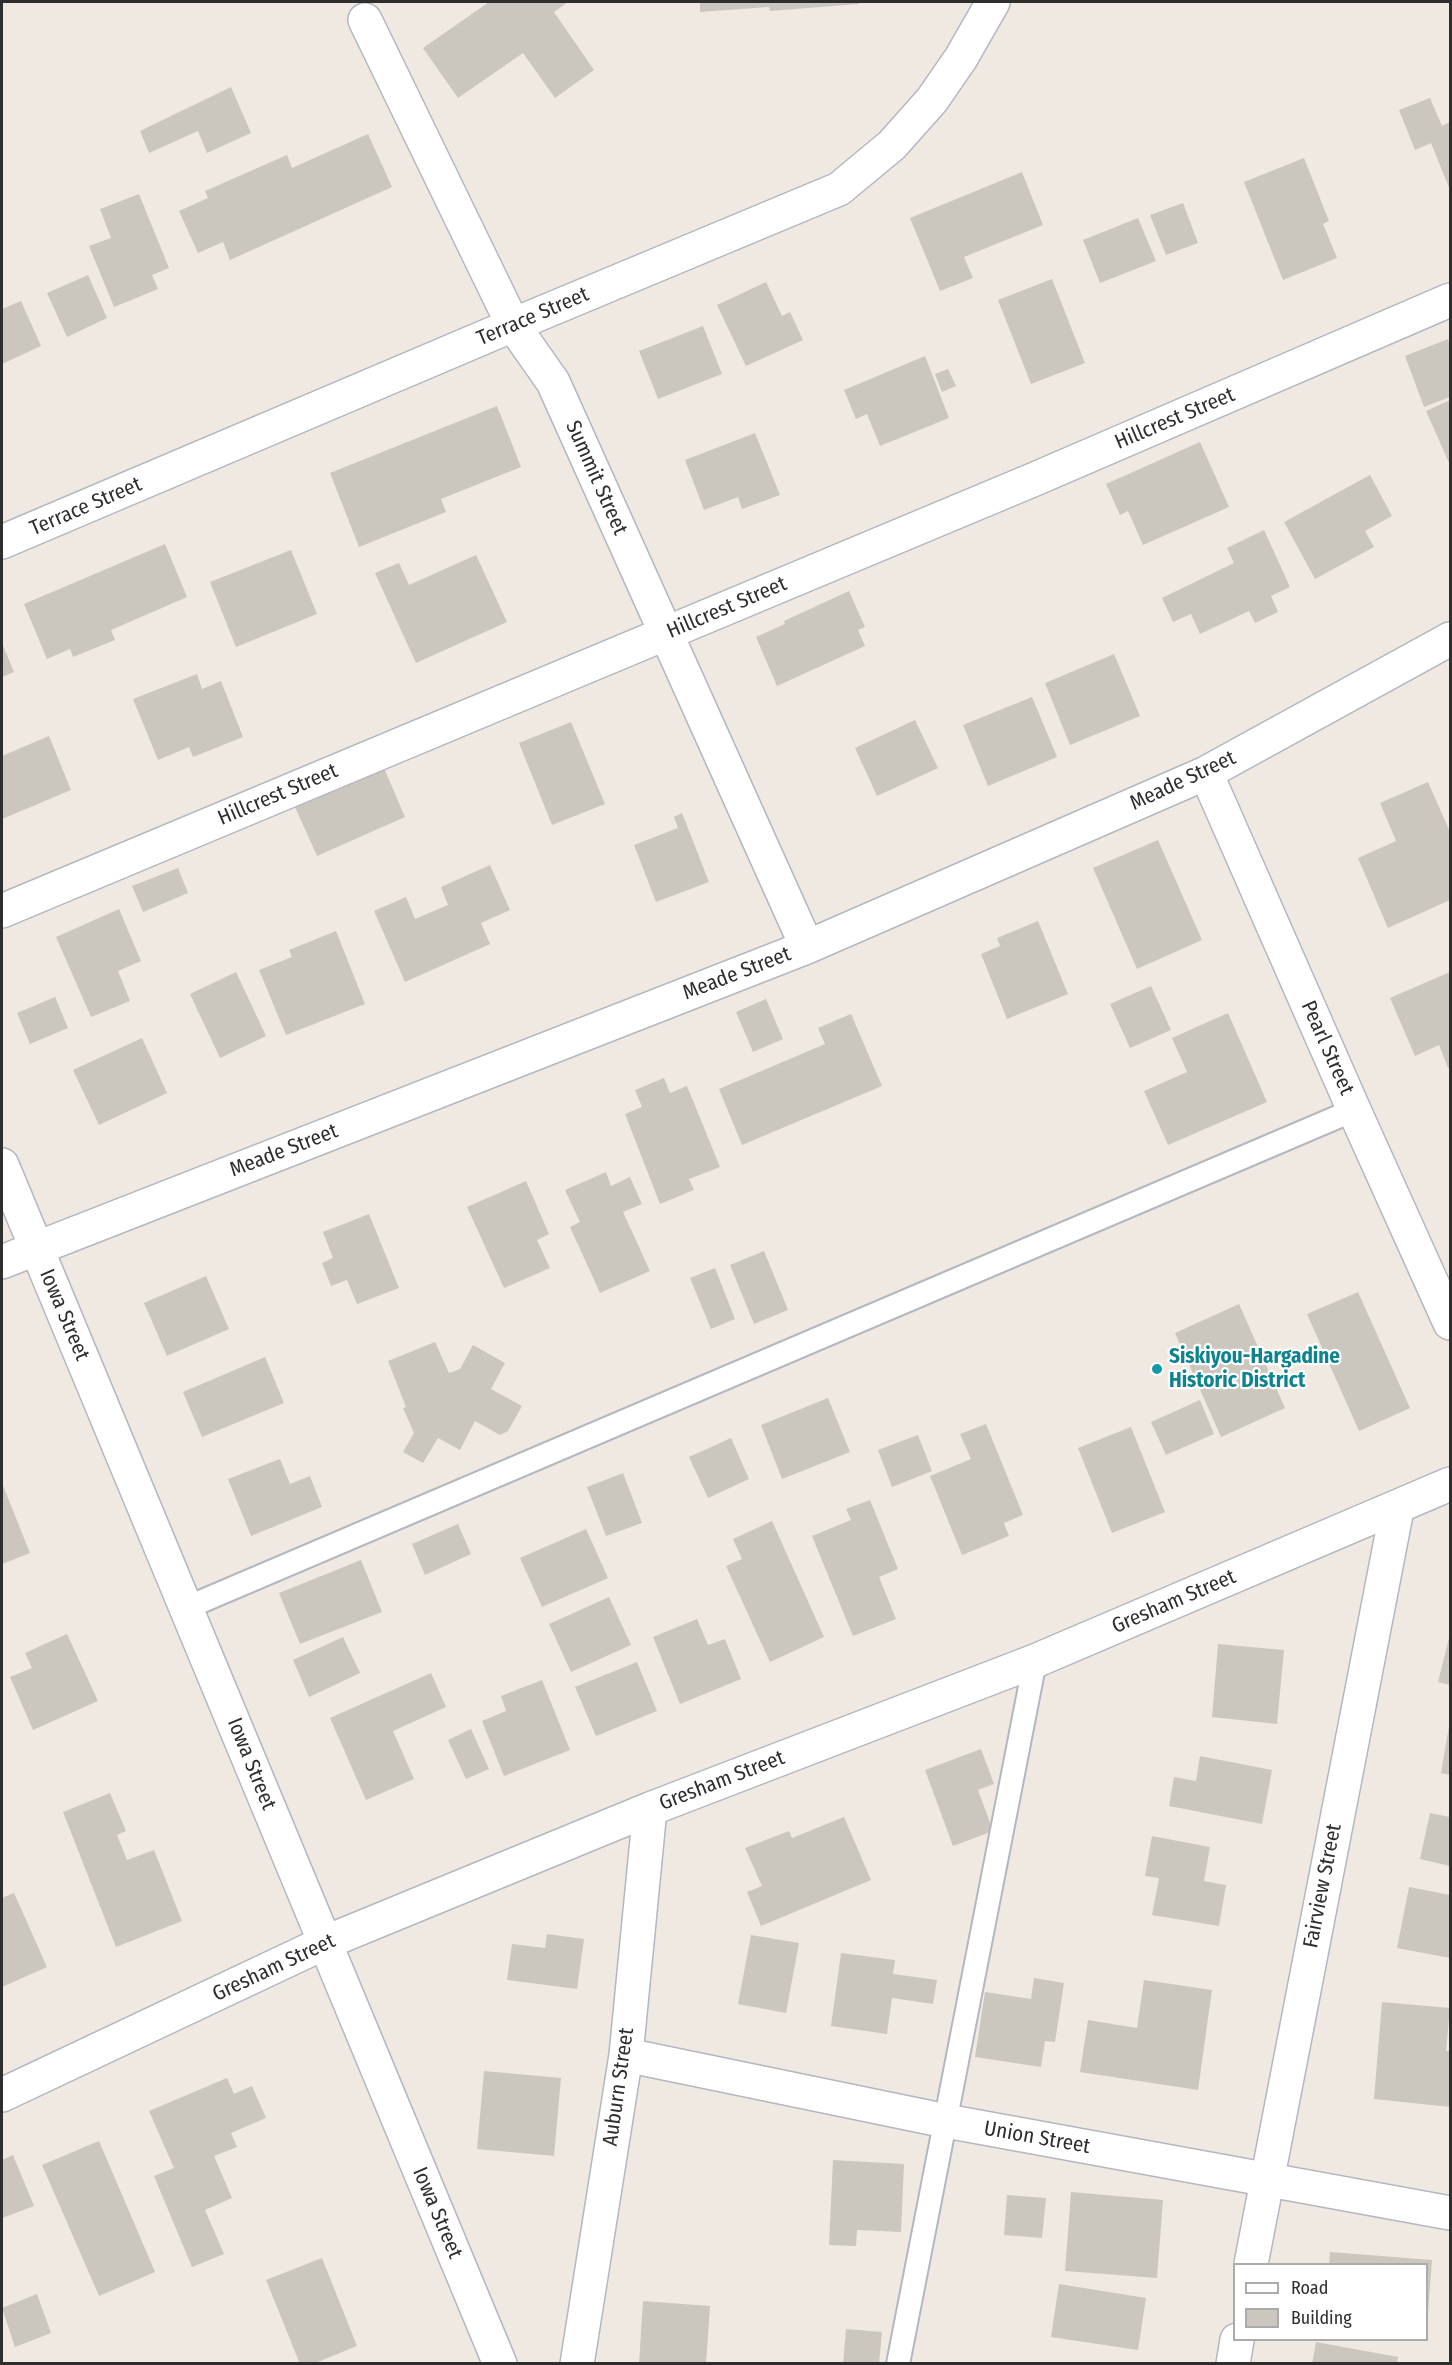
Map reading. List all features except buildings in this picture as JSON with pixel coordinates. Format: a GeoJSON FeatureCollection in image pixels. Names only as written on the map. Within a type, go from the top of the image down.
{"type":"FeatureCollection","features":[{"type":"Feature","properties":{"kind":"street","name":"Terrace Street"},"geometry":{"type":"LineString","coordinates":[[2,542],[513,324],[839,189],[892,145],[932,100],[961,58],[993,2]]}},
{"type":"Feature","properties":{"kind":"street","name":"Summit Street"},"geometry":{"type":"LineString","coordinates":[[365,20],[513,324],[554,382],[664,634],[807,947]]}},
{"type":"Feature","properties":{"kind":"street","name":"Hillcrest Street"},"geometry":{"type":"LineString","coordinates":[[2,911],[1035,479],[1450,300]]}},
{"type":"Feature","properties":{"kind":"street","name":"Meade Street"},"geometry":{"type":"LineString","coordinates":[[2,1262],[807,947],[1206,773],[1450,639]]}},
{"type":"Feature","properties":{"kind":"street","name":"Pearl Street"},"geometry":{"type":"LineString","coordinates":[[1206,773],[1450,1323]]}},
{"type":"Feature","properties":{"kind":"street","name":"Iowa Street"},"geometry":{"type":"LineString","coordinates":[[2,1165],[500,2364]]}},
{"type":"Feature","properties":{"kind":"street","name":"Gresham Street"},"geometry":{"type":"LineString","coordinates":[[2,2095],[324,1943],[650,1809],[1035,1661],[1397,1509],[1450,1484]]}},
{"type":"Feature","properties":{"kind":"street","name":"Fairview Street"},"geometry":{"type":"LineString","coordinates":[[1251,2263],[1397,1509]]}},
{"type":"Feature","properties":{"kind":"street","name":"Auburn Street"},"geometry":{"type":"LineString","coordinates":[[577,2364],[626,2055],[650,1809]]}},
{"type":"Feature","properties":{"kind":"street","name":"Union Street"},"geometry":{"type":"LineString","coordinates":[[626,2055],[946,2121],[1450,2213]]}},
{"type":"Feature","properties":{"kind":"street"},"geometry":{"type":"LineString","coordinates":[[1233,2364],[1238,2341]]}},
{"type":"Feature","properties":{"kind":"lane"},"geometry":{"type":"LineString","coordinates":[[186,1608],[1354,1110]]}},
{"type":"Feature","properties":{"kind":"lane"},"geometry":{"type":"LineString","coordinates":[[898,2364],[1035,1661]]}},
{"type":"Feature","properties":{"kind":"place","name":"Siskiyou-Hargadine Historic District"},"geometry":{"type":"Point","coordinates":[1157,1369]}}]}
